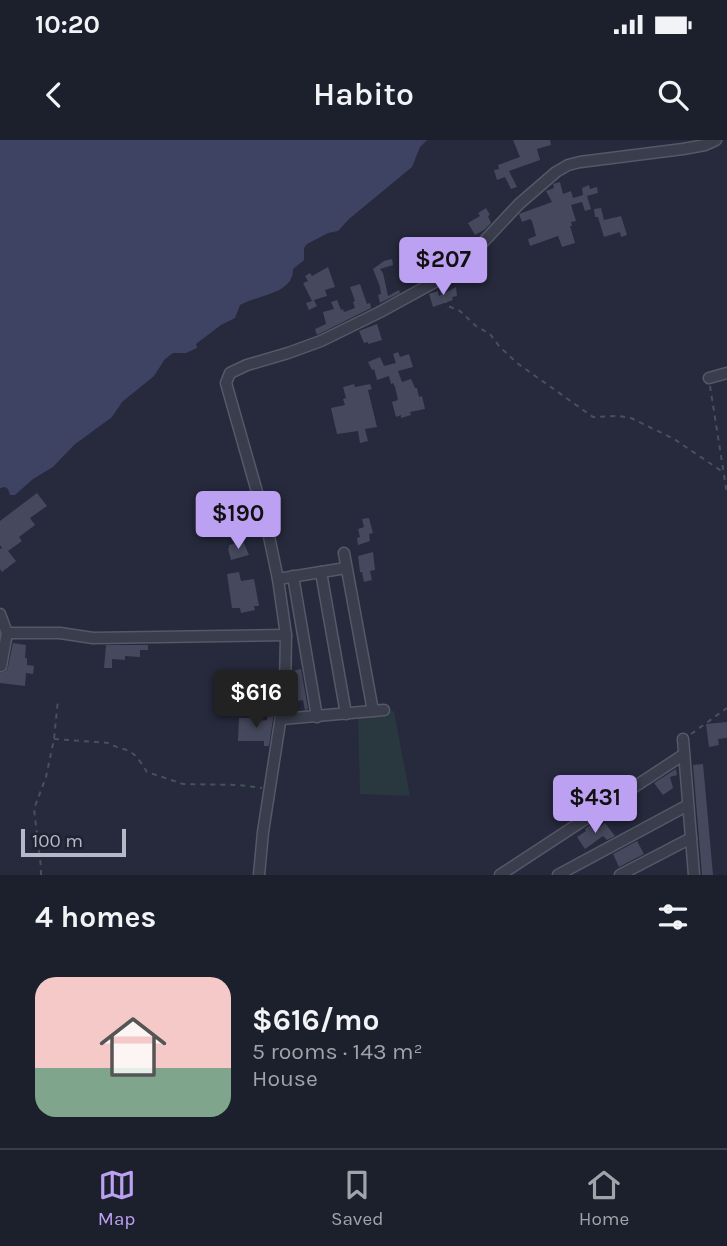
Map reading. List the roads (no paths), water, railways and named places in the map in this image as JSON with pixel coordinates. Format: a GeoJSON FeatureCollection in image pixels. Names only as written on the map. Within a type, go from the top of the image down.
{"type":"FeatureCollection","features":[{"type":"Feature","properties":{"kind":"street"},"geometry":{"type":"LineString","coordinates":[[259,875],[263,832],[282,719],[286,635],[267,527],[226,383],[230,373],[321,341],[458,269],[519,204],[568,165],[683,149],[716,140]]}},
{"type":"Feature","properties":{"kind":"street"},"geometry":{"type":"LineString","coordinates":[[709,378],[727,373]]}},
{"type":"Feature","properties":{"kind":"street"},"geometry":{"type":"LineString","coordinates":[[282,719],[378,711],[344,553]]}},
{"type":"Feature","properties":{"kind":"street"},"geometry":{"type":"LineString","coordinates":[[278,579],[346,568]]}},
{"type":"Feature","properties":{"kind":"street"},"geometry":{"type":"LineString","coordinates":[[321,572],[346,714]]}},
{"type":"Feature","properties":{"kind":"street"},"geometry":{"type":"LineString","coordinates":[[293,576],[317,716]]}},
{"type":"Feature","properties":{"kind":"street"},"geometry":{"type":"LineString","coordinates":[[0,614],[6,633],[1,666]]}},
{"type":"Feature","properties":{"kind":"street"},"geometry":{"type":"LineString","coordinates":[[6,633],[60,633],[93,638],[286,635]]}},
{"type":"Feature","properties":{"kind":"street"},"geometry":{"type":"LineString","coordinates":[[683,739],[691,838],[690,873]]}},
{"type":"Feature","properties":{"kind":"street"},"geometry":{"type":"LineString","coordinates":[[500,875],[684,755]]}},
{"type":"Feature","properties":{"kind":"street"},"geometry":{"type":"LineString","coordinates":[[558,875],[688,805]]}},
{"type":"Feature","properties":{"kind":"street"},"geometry":{"type":"LineString","coordinates":[[620,875],[691,838]]}},
{"type":"Feature","properties":{"kind":"water"},"geometry":{"type":"Polygon","coordinates":[[[0,140],[427,140],[420,147],[412,167],[338,231],[307,244],[304,248],[304,260],[293,269],[288,284],[273,293],[240,305],[235,318],[196,344],[197,348],[186,353],[173,353],[165,359],[154,376],[122,402],[112,417],[74,445],[53,467],[33,479],[15,495],[10,495],[8,489],[0,488],[0,140]]]}}]}
